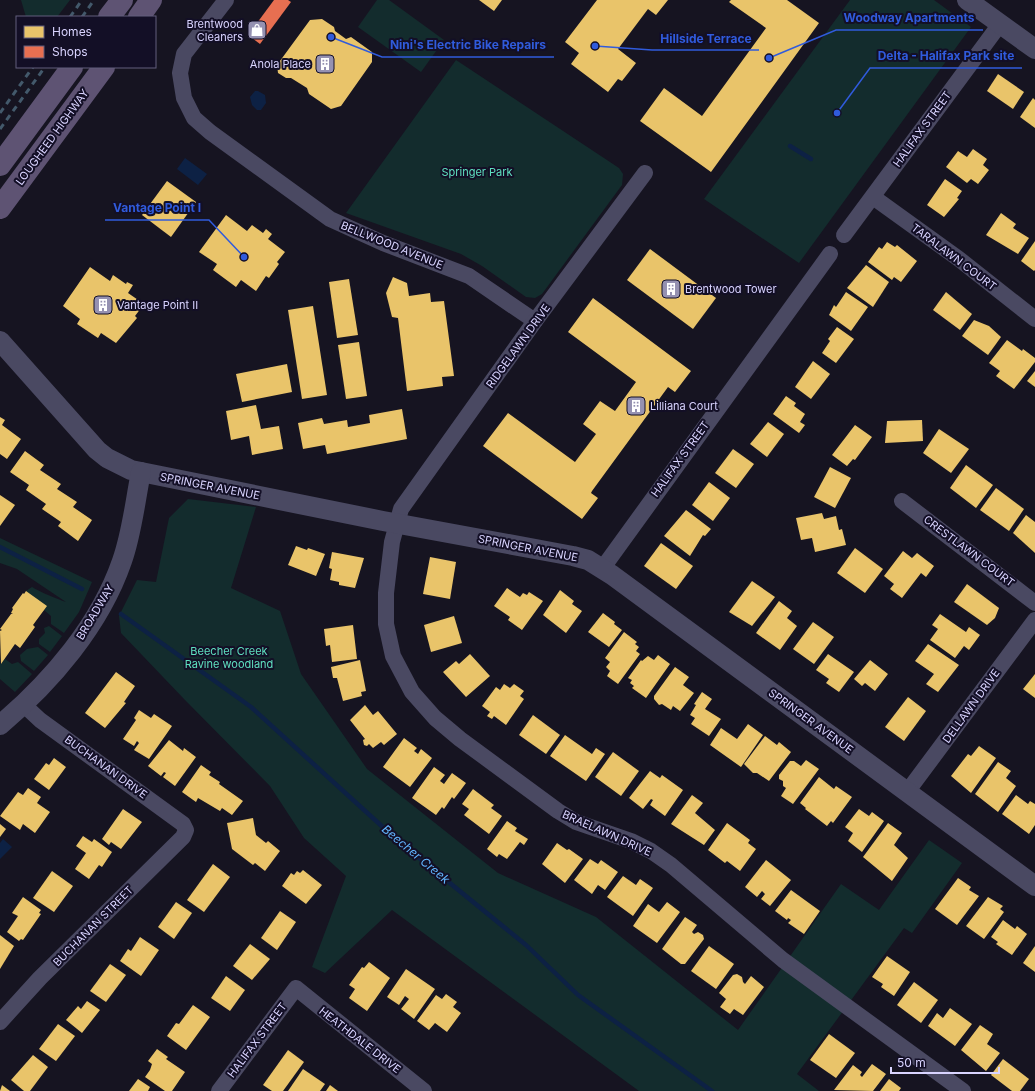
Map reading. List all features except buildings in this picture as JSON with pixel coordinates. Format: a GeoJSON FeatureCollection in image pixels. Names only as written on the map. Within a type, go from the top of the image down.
{"type":"FeatureCollection","features":[{"type":"Feature","properties":{"kind":"main road"},"geometry":{"type":"LineString","coordinates":[[110,16],[122,0]]}},
{"type":"Feature","properties":{"kind":"main road"},"geometry":{"type":"LineString","coordinates":[[140,16],[151,0]]}},
{"type":"Feature","properties":{"kind":"main road"},"geometry":{"type":"LineString","coordinates":[[0,165],[71,68]]}},
{"type":"Feature","properties":{"kind":"main road","name":"LOUGHEED HIGHWAY"},"geometry":{"type":"LineString","coordinates":[[0,208],[103,68]]}},
{"type":"Feature","properties":{"kind":"street","name":"BELLWOOD AVENUE"},"geometry":{"type":"LineString","coordinates":[[226,0],[184,54],[180,73],[184,98],[194,118],[210,132],[330,219],[383,243],[469,276],[536,321]]}},
{"type":"Feature","properties":{"kind":"street"},"geometry":{"type":"LineString","coordinates":[[967,0],[1035,49]]}},
{"type":"Feature","properties":{"kind":"street","name":"HALIFAX STREET"},"geometry":{"type":"LineString","coordinates":[[844,235],[1000,24]]}},
{"type":"Feature","properties":{"kind":"street","name":"RIDGELAWN DRIVE"},"geometry":{"type":"LineString","coordinates":[[397,524],[404,504],[645,172]]}},
{"type":"Feature","properties":{"kind":"street","name":"TARALAWN COURT"},"geometry":{"type":"LineString","coordinates":[[873,196],[958,259],[1035,319]]}},
{"type":"Feature","properties":{"kind":"street","name":"HALIFAX STREET"},"geometry":{"type":"LineString","coordinates":[[602,569],[830,254]]}},
{"type":"Feature","properties":{"kind":"street","name":"SPRINGER AVENUE"},"geometry":{"type":"LineString","coordinates":[[0,340],[97,450],[107,458],[141,472],[397,524],[588,560],[1035,886]]}},
{"type":"Feature","properties":{"kind":"street","name":"BROADWAY"},"geometry":{"type":"LineString","coordinates":[[0,725],[24,705],[73,648],[105,600],[118,572],[126,546],[141,472]]}},
{"type":"Feature","properties":{"kind":"street","name":"CRESTLAWN COURT"},"geometry":{"type":"LineString","coordinates":[[902,501],[1035,603]]}},
{"type":"Feature","properties":{"kind":"street","name":"BRAELAWN DRIVE"},"geometry":{"type":"LineString","coordinates":[[397,524],[392,542],[386,592],[386,624],[393,656],[412,692],[435,718],[460,739],[558,811],[576,822],[632,841],[671,865],[783,960],[963,1091]]}},
{"type":"Feature","properties":{"kind":"street","name":"DELLAWN DRIVE"},"geometry":{"type":"LineString","coordinates":[[907,792],[1035,620]]}},
{"type":"Feature","properties":{"kind":"street","name":"BUCHANAN DRIVE"},"geometry":{"type":"LineString","coordinates":[[24,705],[40,720],[183,824],[186,830]]}},
{"type":"Feature","properties":{"kind":"street","name":"BUCHANAN STREET"},"geometry":{"type":"LineString","coordinates":[[0,1022],[40,978],[183,837],[186,830]]}},
{"type":"Feature","properties":{"kind":"street","name":"HALIFAX STREET"},"geometry":{"type":"LineString","coordinates":[[219,1091],[296,988]]}},
{"type":"Feature","properties":{"kind":"street","name":"HEATHDALE DRIVE"},"geometry":{"type":"LineString","coordinates":[[296,988],[424,1091]]}},
{"type":"Feature","properties":{"kind":"green space"},"geometry":{"type":"Polygon","coordinates":[[[21,0],[70,0],[58,16],[26,16],[21,0]]]}},
{"type":"Feature","properties":{"kind":"green space"},"geometry":{"type":"Polygon","coordinates":[[[377,0],[389,0],[444,40],[421,72],[358,27],[377,0]]]}},
{"type":"Feature","properties":{"kind":"green space"},"geometry":{"type":"Polygon","coordinates":[[[850,0],[934,0],[971,27],[799,263],[704,199],[850,0]]]}},
{"type":"Feature","properties":{"kind":"green space","name":"Springer Park"},"geometry":{"type":"Polygon","coordinates":[[[456,60],[619,168],[623,174],[622,185],[542,294],[535,298],[526,297],[482,266],[461,254],[346,213],[456,60]]]}},
{"type":"Feature","properties":{"kind":"green space","name":"Beecher Creek Ravine woodland"},"geometry":{"type":"Polygon","coordinates":[[[188,499],[256,507],[231,588],[280,611],[301,674],[367,769],[498,873],[596,917],[738,1030],[841,884],[879,910],[929,840],[962,863],[912,933],[904,928],[797,1074],[819,1091],[639,1091],[392,910],[325,973],[312,967],[346,876],[304,838],[270,786],[121,633],[119,616],[137,580],[156,582],[169,518],[188,499]]]}},
{"type":"Feature","properties":{"kind":"green space"},"geometry":{"type":"Polygon","coordinates":[[[0,538],[92,582],[79,612],[64,633],[51,624],[51,616],[44,610],[46,606],[26,591],[32,587],[66,602],[17,569],[0,563],[0,538]]]}},
{"type":"Feature","properties":{"kind":"green space"},"geometry":{"type":"Polygon","coordinates":[[[49,626],[62,636],[50,652],[39,644],[39,639],[45,633],[44,628],[49,626]]]}},
{"type":"Feature","properties":{"kind":"green space"},"geometry":{"type":"Polygon","coordinates":[[[38,647],[48,655],[34,671],[21,661],[20,655],[27,649],[38,647]]]}},
{"type":"Feature","properties":{"kind":"green space"},"geometry":{"type":"Polygon","coordinates":[[[5,659],[12,664],[18,662],[32,674],[15,692],[0,679],[0,663],[1,664],[5,659]]]}},
{"type":"Feature","properties":{"kind":"water"},"geometry":{"type":"Polygon","coordinates":[[[255,91],[265,95],[266,103],[261,110],[257,110],[252,105],[250,97],[255,91]]]}},
{"type":"Feature","properties":{"kind":"water"},"geometry":{"type":"Polygon","coordinates":[[[185,158],[207,174],[198,185],[177,169],[185,158]]]}},
{"type":"Feature","properties":{"kind":"water"},"geometry":{"type":"Polygon","coordinates":[[[3,839],[12,847],[0,859],[0,843],[3,839]]]}},
{"type":"Feature","properties":{"kind":"waterway"},"geometry":{"type":"LineString","coordinates":[[790,146],[811,159]]}},
{"type":"Feature","properties":{"kind":"waterway","name":"Beecher Creek"},"geometry":{"type":"LineString","coordinates":[[0,547],[82,589]]}},
{"type":"Feature","properties":{"kind":"waterway","name":"Beecher Creek"},"geometry":{"type":"LineString","coordinates":[[121,614],[251,707],[397,840],[526,945],[578,995],[712,1091]]}},
{"type":"Feature","properties":{"kind":"railway"},"geometry":{"type":"LineString","coordinates":[[71,16],[82,0]]}},
{"type":"Feature","properties":{"kind":"railway"},"geometry":{"type":"LineString","coordinates":[[83,16],[94,0]]}},
{"type":"Feature","properties":{"kind":"railway"},"geometry":{"type":"LineString","coordinates":[[0,113],[32,68]]}},
{"type":"Feature","properties":{"kind":"railway"},"geometry":{"type":"LineString","coordinates":[[0,129],[44,68]]}},
{"type":"Feature","properties":{"kind":"place","name":"Brentwood Cleaners"},"geometry":{"type":"Point","coordinates":[257,30]}},
{"type":"Feature","properties":{"kind":"place","name":"Nini's Electric Bike Repairs"},"geometry":{"type":"Point","coordinates":[331,37]}},
{"type":"Feature","properties":{"kind":"place","name":"Hillside Terrace"},"geometry":{"type":"Point","coordinates":[595,46]}},
{"type":"Feature","properties":{"kind":"place","name":"Woodway Apartments"},"geometry":{"type":"Point","coordinates":[769,58]}},
{"type":"Feature","properties":{"kind":"place","name":"Anola Place"},"geometry":{"type":"Point","coordinates":[325,64]}},
{"type":"Feature","properties":{"kind":"place","name":"Delta - Halifax Park site"},"geometry":{"type":"Point","coordinates":[837,113]}},
{"type":"Feature","properties":{"kind":"place","name":"Vantage Point I"},"geometry":{"type":"Point","coordinates":[244,257]}},
{"type":"Feature","properties":{"kind":"place","name":"Brentwood Tower"},"geometry":{"type":"Point","coordinates":[671,289]}},
{"type":"Feature","properties":{"kind":"place","name":"Vantage Point II"},"geometry":{"type":"Point","coordinates":[103,305]}},
{"type":"Feature","properties":{"kind":"place","name":"Lilliana Court"},"geometry":{"type":"Point","coordinates":[636,406]}}]}
